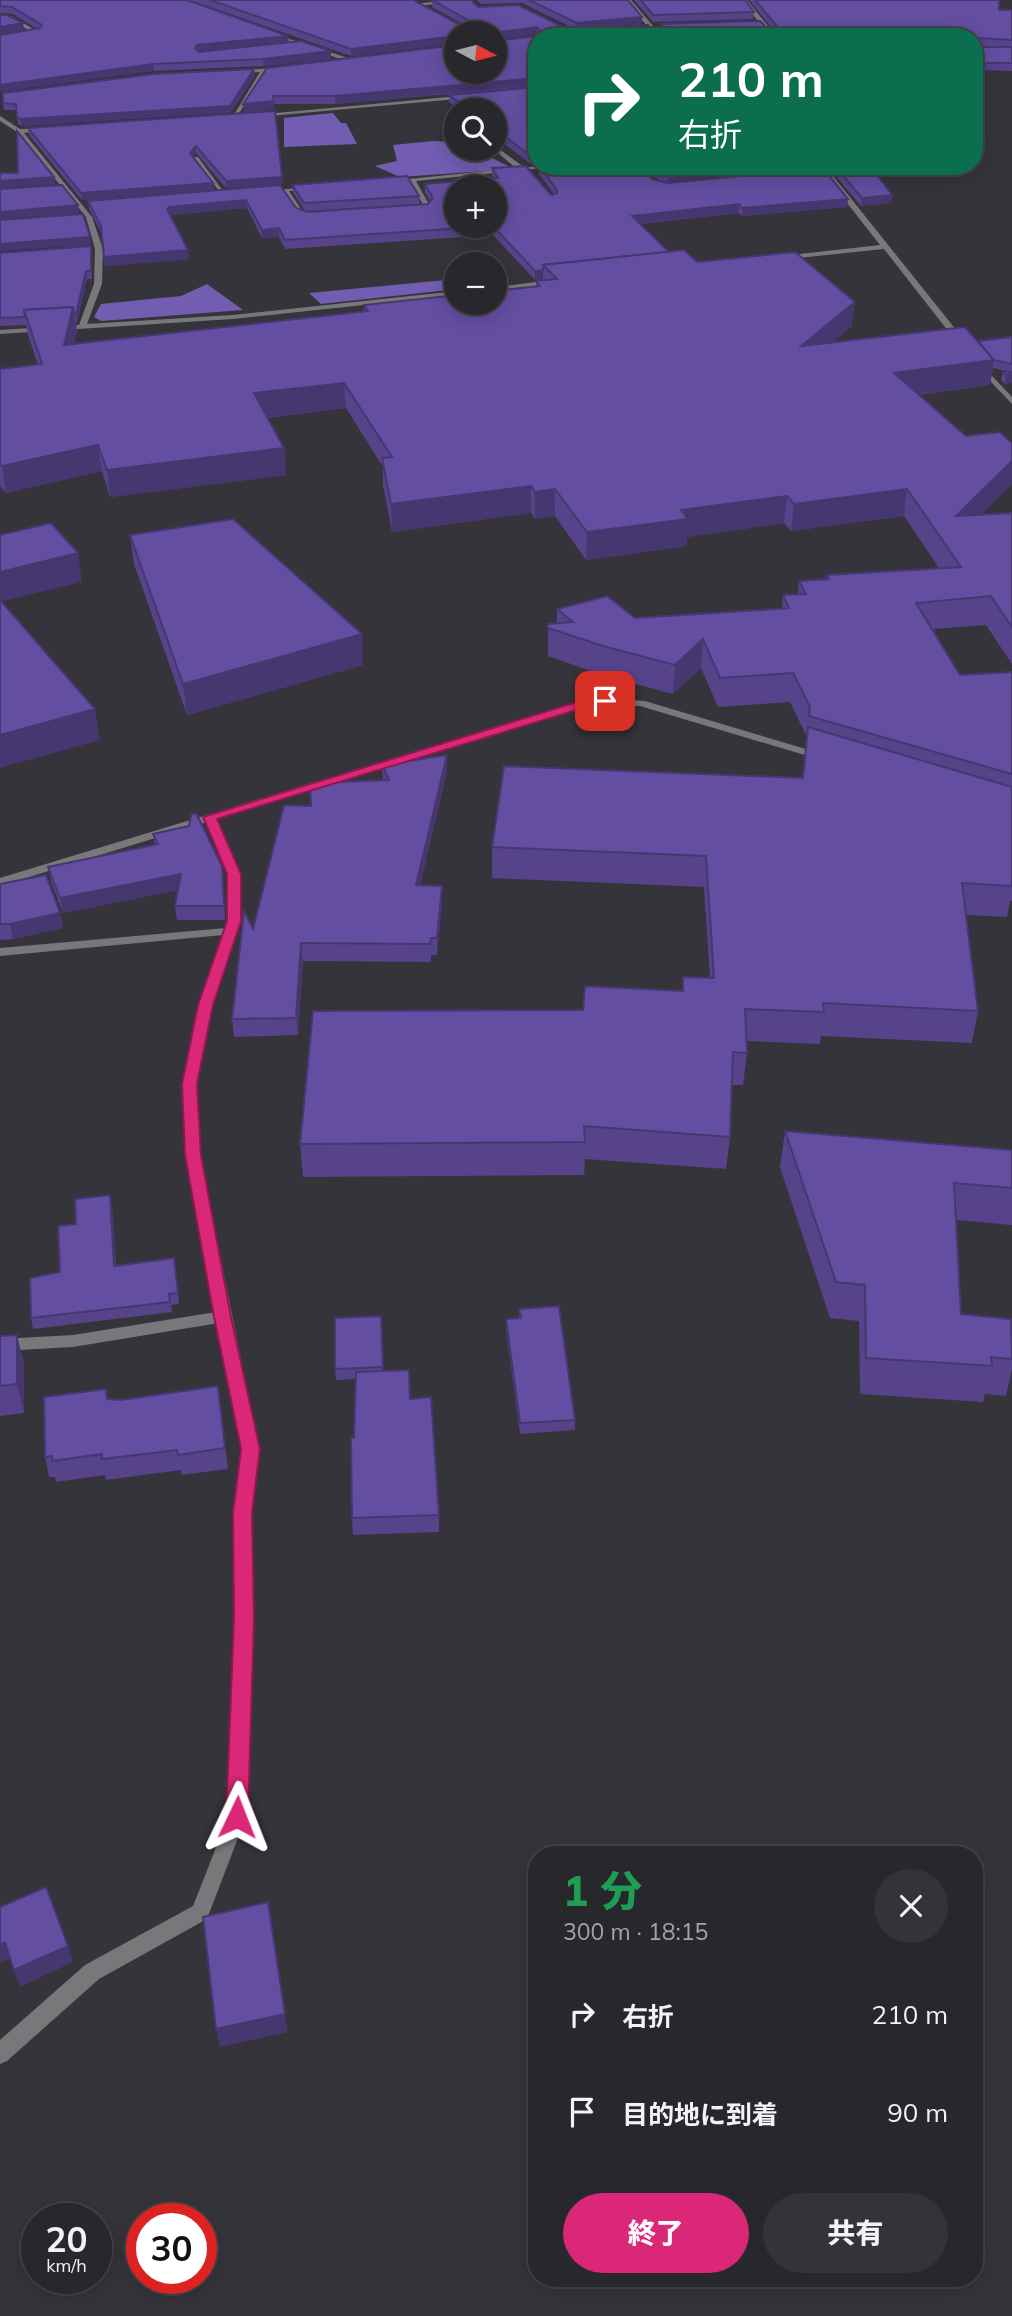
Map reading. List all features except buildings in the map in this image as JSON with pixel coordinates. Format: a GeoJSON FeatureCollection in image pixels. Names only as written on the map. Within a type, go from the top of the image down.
{"type":"FeatureCollection","features":[{"type":"Feature","properties":{"kind":"street"},"geometry":{"type":"LineString","coordinates":[[405,2],[417,4],[472,0],[478,9]]}},
{"type":"Feature","properties":{"kind":"street"},"geometry":{"type":"LineString","coordinates":[[628,0],[651,27]]}},
{"type":"Feature","properties":{"kind":"street"},"geometry":{"type":"LineString","coordinates":[[744,0],[766,28]]}},
{"type":"Feature","properties":{"kind":"street"},"geometry":{"type":"LineString","coordinates":[[417,4],[428,10]]}},
{"type":"Feature","properties":{"kind":"street"},"geometry":{"type":"LineString","coordinates":[[0,18],[10,17],[37,33],[0,39]]}},
{"type":"Feature","properties":{"kind":"street"},"geometry":{"type":"LineString","coordinates":[[749,23],[762,23]]}},
{"type":"Feature","properties":{"kind":"street"},"geometry":{"type":"LineString","coordinates":[[643,28],[687,26]]}},
{"type":"Feature","properties":{"kind":"street"},"geometry":{"type":"LineString","coordinates":[[257,28],[351,61]]}},
{"type":"Feature","properties":{"kind":"street"},"geometry":{"type":"LineString","coordinates":[[279,48],[305,46]]}},
{"type":"Feature","properties":{"kind":"street"},"geometry":{"type":"LineString","coordinates":[[326,64],[365,60]]}},
{"type":"Feature","properties":{"kind":"street"},"geometry":{"type":"LineString","coordinates":[[229,72],[289,68]]}},
{"type":"Feature","properties":{"kind":"street"},"geometry":{"type":"LineString","coordinates":[[234,117],[264,71]]}},
{"type":"Feature","properties":{"kind":"street"},"geometry":{"type":"LineString","coordinates":[[220,118],[480,95]]}},
{"type":"Feature","properties":{"kind":"street"},"geometry":{"type":"LineString","coordinates":[[0,118],[19,131],[89,217],[99,249],[98,284],[82,326]]}},
{"type":"Feature","properties":{"kind":"street"},"geometry":{"type":"LineString","coordinates":[[19,131],[59,128]]}},
{"type":"Feature","properties":{"kind":"street"},"geometry":{"type":"LineString","coordinates":[[507,157],[526,170]]}},
{"type":"Feature","properties":{"kind":"street"},"geometry":{"type":"LineString","coordinates":[[196,158],[224,194]]}},
{"type":"Feature","properties":{"kind":"street"},"geometry":{"type":"LineString","coordinates":[[387,182],[526,170]]}},
{"type":"Feature","properties":{"kind":"street"},"geometry":{"type":"LineString","coordinates":[[532,175],[537,180]]}},
{"type":"Feature","properties":{"kind":"street"},"geometry":{"type":"LineString","coordinates":[[828,175],[968,351]]}},
{"type":"Feature","properties":{"kind":"street"},"geometry":{"type":"LineString","coordinates":[[401,210],[428,208],[412,180]]}},
{"type":"Feature","properties":{"kind":"street"},"geometry":{"type":"LineString","coordinates":[[249,192],[324,187]]}},
{"type":"Feature","properties":{"kind":"street"},"geometry":{"type":"LineString","coordinates":[[51,189],[64,188]]}},
{"type":"Feature","properties":{"kind":"street"},"geometry":{"type":"LineString","coordinates":[[285,190],[301,214],[322,215]]}},
{"type":"Feature","properties":{"kind":"street"},"geometry":{"type":"LineString","coordinates":[[211,195],[237,193]]}},
{"type":"Feature","properties":{"kind":"street"},"geometry":{"type":"LineString","coordinates":[[81,205],[94,204]]}},
{"type":"Feature","properties":{"kind":"street"},"geometry":{"type":"LineString","coordinates":[[76,218],[89,217]]}},
{"type":"Feature","properties":{"kind":"street"},"geometry":{"type":"LineString","coordinates":[[774,259],[885,247]]}},
{"type":"Feature","properties":{"kind":"street"},"geometry":{"type":"LineString","coordinates":[[87,250],[99,249]]}},
{"type":"Feature","properties":{"kind":"street"},"geometry":{"type":"LineString","coordinates":[[507,288],[565,281]]}},
{"type":"Feature","properties":{"kind":"street"},"geometry":{"type":"LineString","coordinates":[[0,332],[233,317],[444,294]]}},
{"type":"Feature","properties":{"kind":"street"},"geometry":{"type":"LineString","coordinates":[[977,361],[1012,402]]}},
{"type":"Feature","properties":{"kind":"street"},"geometry":{"type":"LineString","coordinates":[[985,371],[999,374]]}},
{"type":"Feature","properties":{"kind":"street"},"geometry":{"type":"LineString","coordinates":[[0,882],[578,705],[605,701],[641,703],[840,762]]}},
{"type":"Feature","properties":{"kind":"street"},"geometry":{"type":"LineString","coordinates":[[0,2054],[92,1972],[200,1912],[237,1817],[244,1618],[243,1513],[251,1449],[222,1317],[193,1155],[190,1084],[206,1005],[234,921],[234,874],[210,817]]}},
{"type":"Feature","properties":{"kind":"street"},"geometry":{"type":"LineString","coordinates":[[0,952],[231,931]]}},
{"type":"Feature","properties":{"kind":"street"},"geometry":{"type":"LineString","coordinates":[[0,1345],[73,1341],[222,1317]]}},
{"type":"Feature","properties":{"kind":"shaded area"},"geometry":{"type":"Polygon","coordinates":[[[333,113],[341,123],[346,123],[357,144],[284,147],[284,118],[333,113]]]}},
{"type":"Feature","properties":{"kind":"shaded area"},"geometry":{"type":"Polygon","coordinates":[[[444,141],[444,161],[498,161],[514,169],[400,177],[375,166],[397,161],[393,145],[444,141]]]}},
{"type":"Feature","properties":{"kind":"shaded area"},"geometry":{"type":"Polygon","coordinates":[[[444,280],[444,290],[321,304],[309,293],[444,280]]]}},
{"type":"Feature","properties":{"kind":"shaded area"},"geometry":{"type":"Polygon","coordinates":[[[207,284],[243,310],[101,321],[94,317],[101,304],[181,296],[207,284]]]}},
{"type":"Feature","properties":{"kind":"route"},"geometry":{"type":"LineString","coordinates":[[237,1817],[244,1618],[243,1513],[251,1449],[222,1317],[193,1155],[190,1084],[206,1005],[234,921],[234,874],[210,817],[578,705],[605,701]]}}]}
